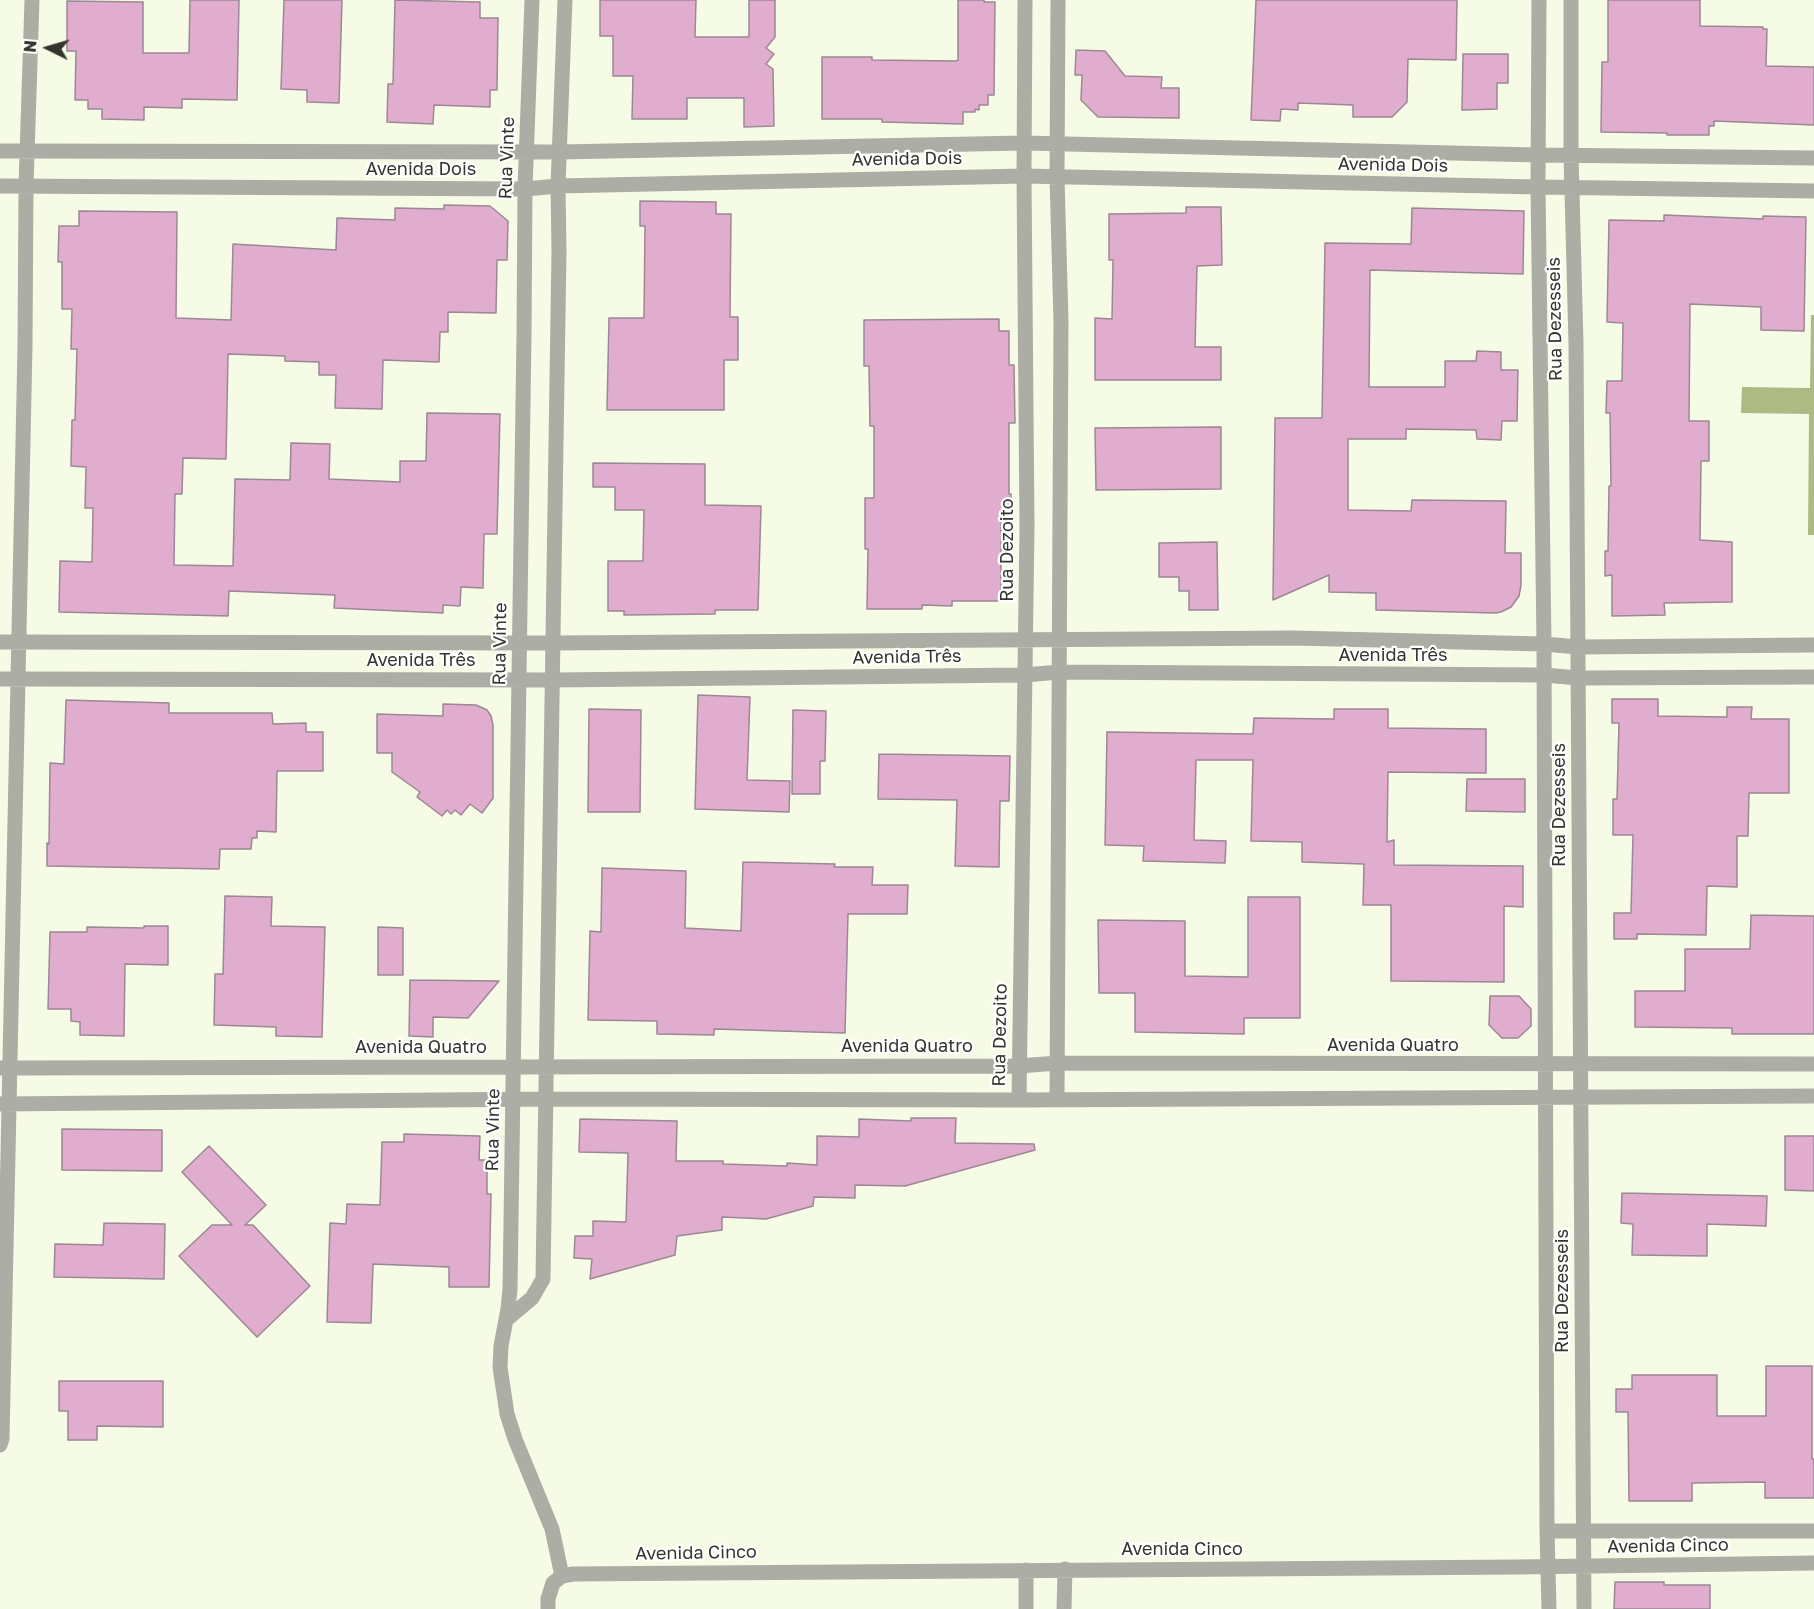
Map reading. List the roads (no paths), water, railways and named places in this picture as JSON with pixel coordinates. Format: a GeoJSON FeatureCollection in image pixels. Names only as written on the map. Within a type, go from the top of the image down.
{"type":"FeatureCollection","features":[{"type":"Feature","properties":{"kind":"street"},"geometry":{"type":"LineString","coordinates":[[0,1445],[2,1439],[5,1068],[19,641],[26,186],[32,0]]}},
{"type":"Feature","properties":{"kind":"street","name":"Rua Vinte"},"geometry":{"type":"LineString","coordinates":[[532,0],[525,189],[510,1289],[500,1367],[507,1414],[515,1439],[552,1529],[557,1579]]}},
{"type":"Feature","properties":{"kind":"street"},"geometry":{"type":"LineString","coordinates":[[506,1320],[532,1298],[543,1280],[554,643],[558,186],[565,0]]}},
{"type":"Feature","properties":{"kind":"street","name":"Rua Dezoito"},"geometry":{"type":"LineString","coordinates":[[1019,1100],[1027,527],[1025,0]]}},
{"type":"Feature","properties":{"kind":"street"},"geometry":{"type":"LineString","coordinates":[[1058,0],[1057,178],[1061,321],[1058,1099]]}},
{"type":"Feature","properties":{"kind":"street","name":"Rua Dezesseis"},"geometry":{"type":"LineString","coordinates":[[1539,0],[1538,187],[1544,644],[1548,1609]]}},
{"type":"Feature","properties":{"kind":"street","name":"Rua Dezesseis"},"geometry":{"type":"LineString","coordinates":[[1571,0],[1571,155],[1576,344],[1584,1609]]}},
{"type":"Feature","properties":{"kind":"street","name":"Avenida Dois"},"geometry":{"type":"LineString","coordinates":[[0,151],[559,152],[1024,143],[1538,155],[1814,158]]}},
{"type":"Feature","properties":{"kind":"street","name":"Avenida Dois"},"geometry":{"type":"LineString","coordinates":[[0,186],[525,189],[558,186],[1024,176],[1814,191]]}},
{"type":"Feature","properties":{"kind":"street","name":"Avenida Três"},"geometry":{"type":"LineString","coordinates":[[0,642],[554,643],[1293,638],[1544,644],[1578,647],[1814,645]]}},
{"type":"Feature","properties":{"kind":"street","name":"Avenida Três"},"geometry":{"type":"LineString","coordinates":[[0,679],[553,680],[1025,675],[1059,672],[1544,675],[1578,678],[1814,677]]}},
{"type":"Feature","properties":{"kind":"street","name":"Avenida Quatro"},"geometry":{"type":"LineString","coordinates":[[5,1068],[1019,1066],[1058,1063],[1814,1064]]}},
{"type":"Feature","properties":{"kind":"street"},"geometry":{"type":"LineString","coordinates":[[5,1104],[513,1099],[1019,1100],[1814,1096]]}},
{"type":"Feature","properties":{"kind":"street","name":"Avenida Cinco"},"geometry":{"type":"LineString","coordinates":[[1547,1531],[1814,1531]]}},
{"type":"Feature","properties":{"kind":"street","name":"Avenida Cinco"},"geometry":{"type":"LineString","coordinates":[[557,1579],[573,1574],[1814,1563]]}},
{"type":"Feature","properties":{"kind":"street"},"geometry":{"type":"LineString","coordinates":[[1064,1609],[1065,1569]]}},
{"type":"Feature","properties":{"kind":"street"},"geometry":{"type":"LineString","coordinates":[[1026,1570],[1026,1609]]}},
{"type":"Feature","properties":{"kind":"street"},"geometry":{"type":"LineString","coordinates":[[548,1609],[548,1599],[557,1579]]}}]}
